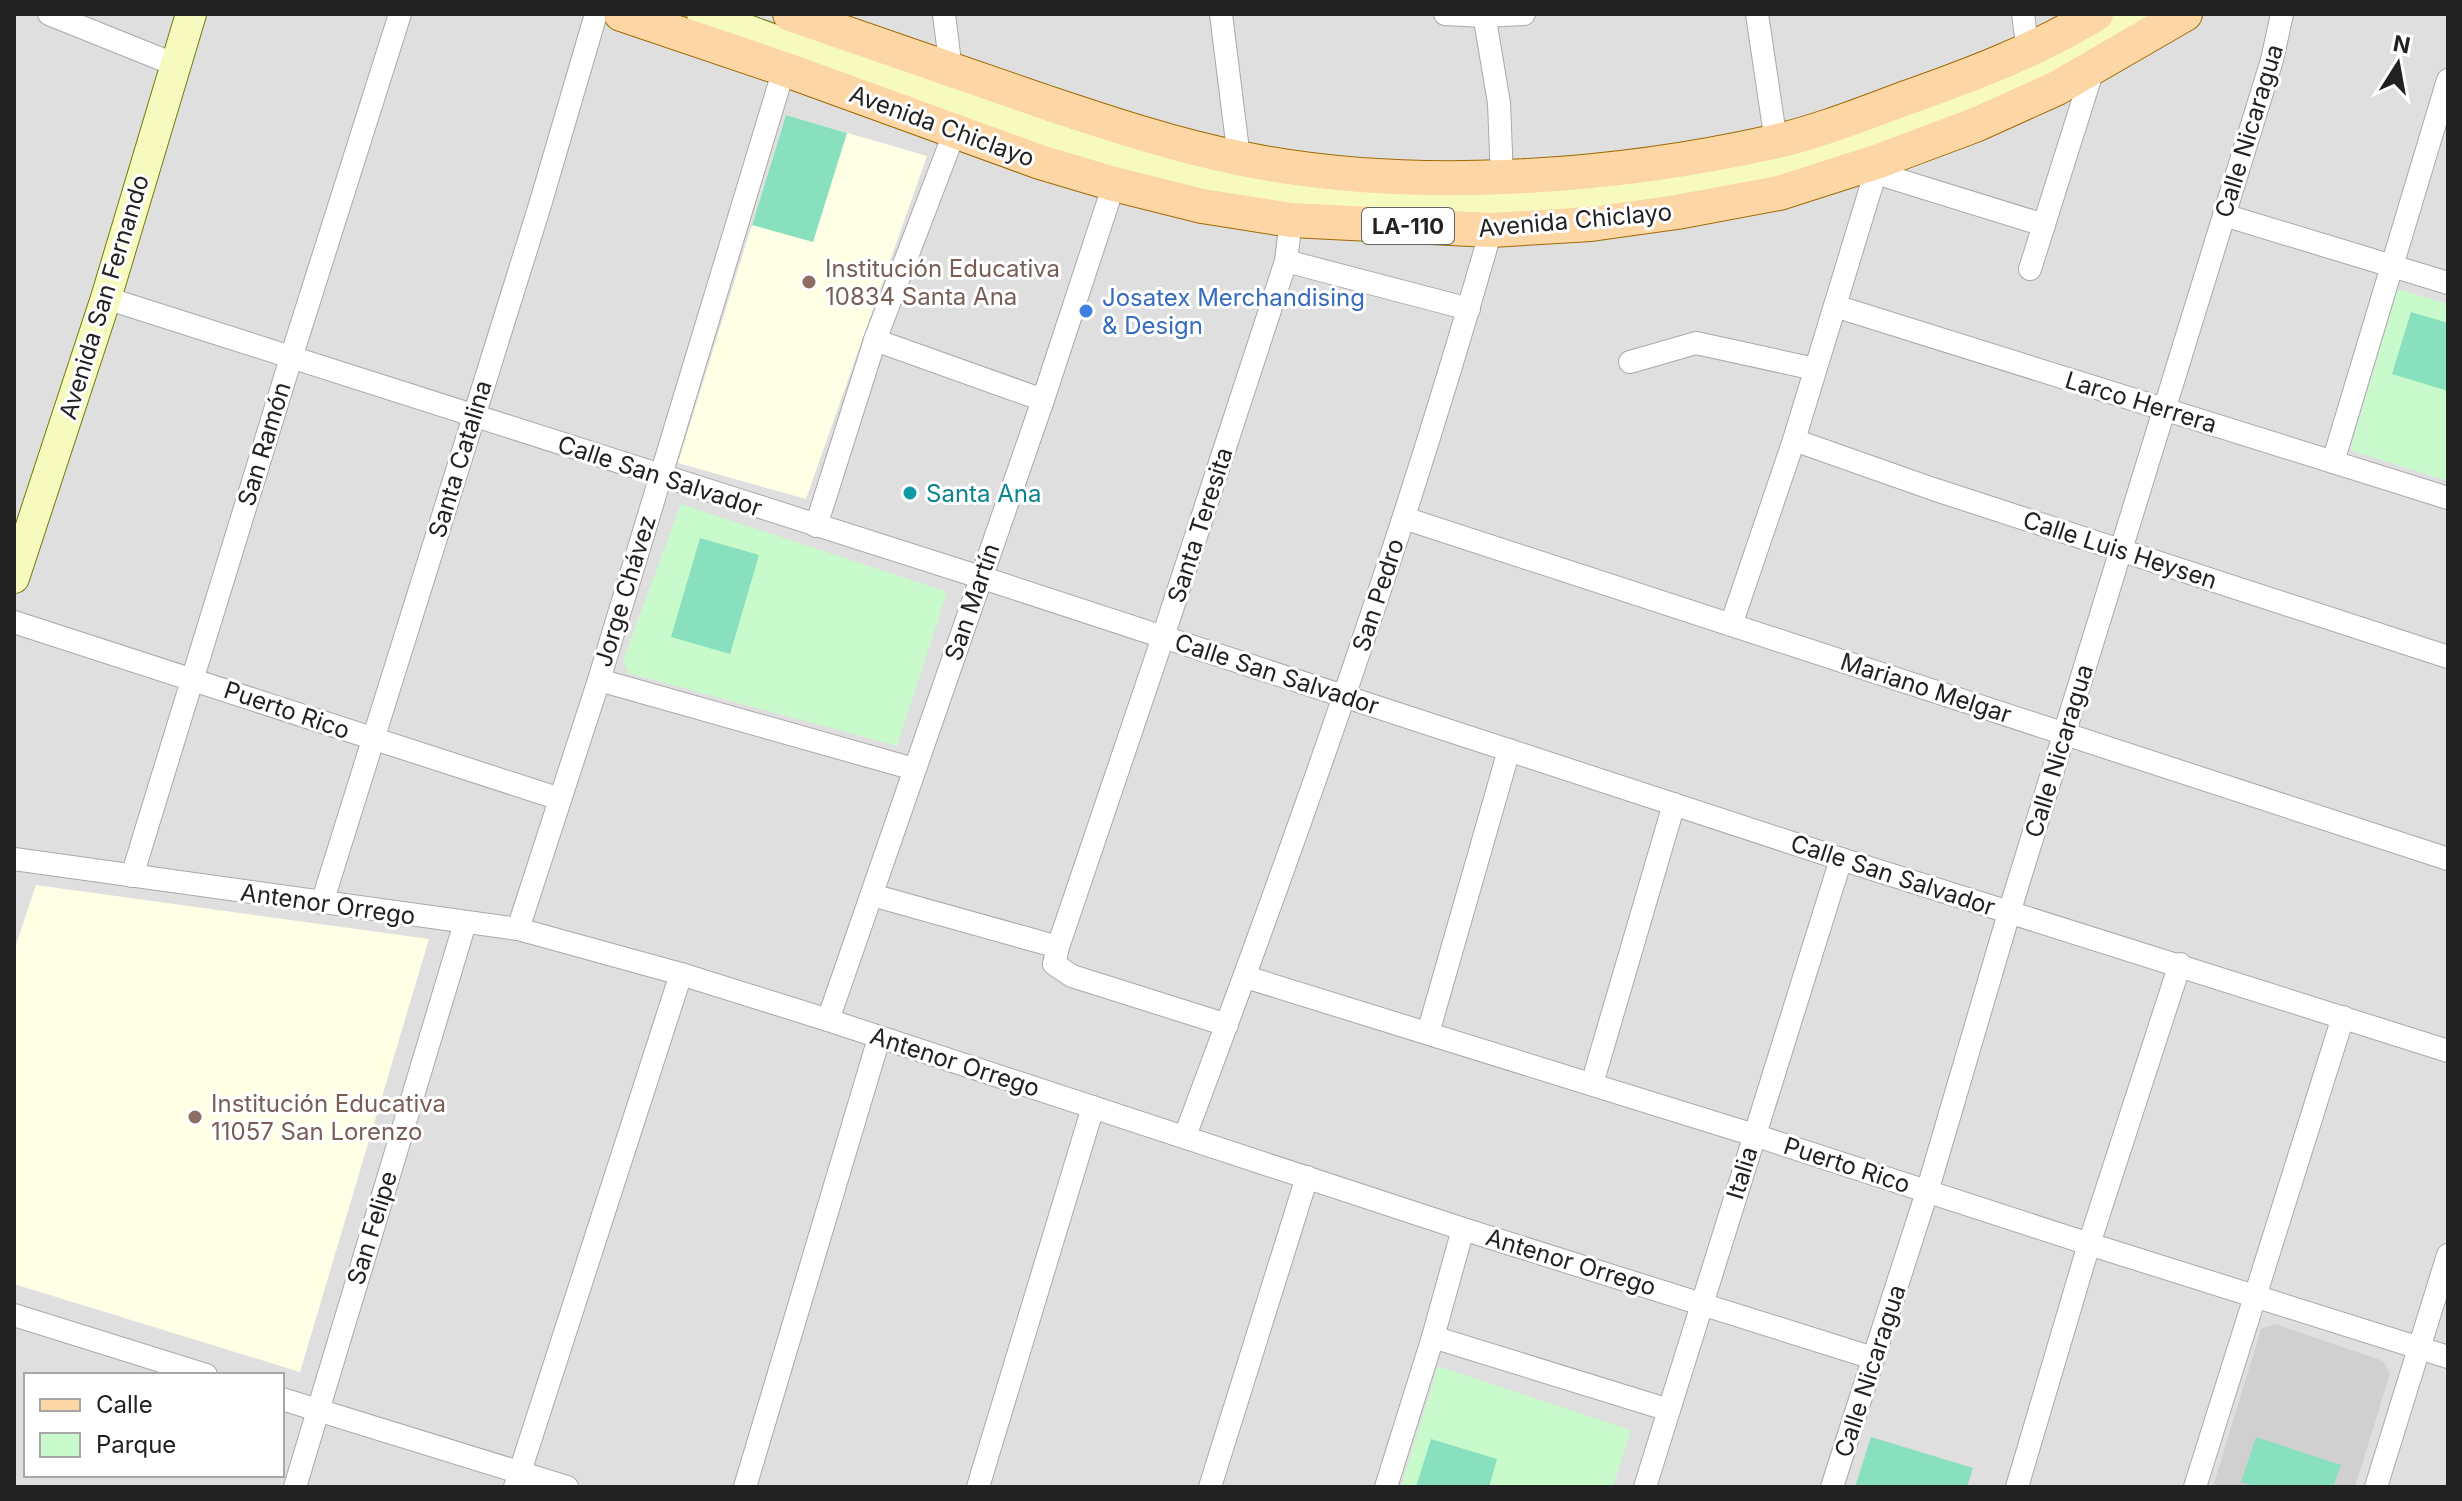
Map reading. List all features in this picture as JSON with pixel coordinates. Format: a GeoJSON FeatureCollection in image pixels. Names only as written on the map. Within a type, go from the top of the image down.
{"type":"FeatureCollection","features":[{"type":"Feature","properties":{"kind":"main road","name":"Avenida Chiclayo"},"geometry":{"type":"LineString","coordinates":[[621,14],[784,69],[1040,162],[1202,206],[1291,220],[1491,230],[1591,224],[1677,212],[1779,193],[1877,167],[2057,88],[2185,14]]}},
{"type":"Feature","properties":{"kind":"main road","name":"Avenida Chiclayo"},"geometry":{"type":"LineString","coordinates":[[790,14],[1144,135],[1239,158],[1315,171],[1502,178],[1658,163],[1776,142],[1931,89],[2028,51],[2096,14]]}},
{"type":"Feature","properties":{"kind":"street"},"geometry":{"type":"LineString","coordinates":[[49,14],[176,65]]}},
{"type":"Feature","properties":{"kind":"street","name":"Avenida San Fernando"},"geometry":{"type":"LineString","coordinates":[[14,578],[106,298],[191,14]]}},
{"type":"Feature","properties":{"kind":"street","name":"San Ramón"},"geometry":{"type":"LineString","coordinates":[[132,876],[400,14]]}},
{"type":"Feature","properties":{"kind":"street","name":"Santa Catalina"},"geometry":{"type":"LineString","coordinates":[[322,903],[540,205],[596,14]]}},
{"type":"Feature","properties":{"kind":"street","name":"Avenida Chiclayo"},"geometry":{"type":"LineString","coordinates":[[702,14],[1031,131],[1157,169],[1280,192],[1410,203],[1525,201],[1647,190],[1813,155],[1881,134],[2012,84],[2080,50],[2141,14]]}},
{"type":"Feature","properties":{"kind":"street"},"geometry":{"type":"LineString","coordinates":[[944,14],[951,70]]}},
{"type":"Feature","properties":{"kind":"street"},"geometry":{"type":"LineString","coordinates":[[1221,14],[1239,158]]}},
{"type":"Feature","properties":{"kind":"street"},"geometry":{"type":"LineString","coordinates":[[1445,14],[1524,14]]}},
{"type":"Feature","properties":{"kind":"street"},"geometry":{"type":"LineString","coordinates":[[1757,14],[1776,142]]}},
{"type":"Feature","properties":{"kind":"street"},"geometry":{"type":"LineString","coordinates":[[2023,14],[2028,51]]}},
{"type":"Feature","properties":{"kind":"street","name":"Calle Nicaragua"},"geometry":{"type":"LineString","coordinates":[[1832,1487],[1927,1192],[2009,913],[2272,60],[2282,14]]}},
{"type":"Feature","properties":{"kind":"street"},"geometry":{"type":"LineString","coordinates":[[1484,15],[1499,103],[1502,178]]}},
{"type":"Feature","properties":{"kind":"street"},"geometry":{"type":"LineString","coordinates":[[2030,269],[2094,66]]}},
{"type":"Feature","properties":{"kind":"street","name":"Jorge Chávez"},"geometry":{"type":"LineString","coordinates":[[518,929],[599,680],[784,69]]}},
{"type":"Feature","properties":{"kind":"street"},"geometry":{"type":"LineString","coordinates":[[2333,462],[2448,80]]}},
{"type":"Feature","properties":{"kind":"street"},"geometry":{"type":"LineString","coordinates":[[816,526],[875,340],[955,131]]}},
{"type":"Feature","properties":{"kind":"street"},"geometry":{"type":"LineString","coordinates":[[1731,625],[1794,440],[1877,167],[2044,225]]}},
{"type":"Feature","properties":{"kind":"street","name":"San Martín"},"geometry":{"type":"LineString","coordinates":[[828,1020],[1043,400],[1114,184]]}},
{"type":"Feature","properties":{"kind":"street"},"geometry":{"type":"LineString","coordinates":[[2224,215],[2448,283]]}},
{"type":"Feature","properties":{"kind":"street","name":"Santa Teresita"},"geometry":{"type":"LineString","coordinates":[[1056,956],[1286,261],[1291,220]]}},
{"type":"Feature","properties":{"kind":"street","name":"San Pedro"},"geometry":{"type":"LineString","coordinates":[[1185,1136],[1246,977],[1345,696],[1404,518],[1491,230]]}},
{"type":"Feature","properties":{"kind":"street"},"geometry":{"type":"LineString","coordinates":[[1286,261],[1469,309]]}},
{"type":"Feature","properties":{"kind":"street","name":"Calle San Salvador"},"geometry":{"type":"LineString","coordinates":[[106,298],[980,577],[1841,859],[2448,1051]]}},
{"type":"Feature","properties":{"kind":"street","name":"Larco Herrera"},"geometry":{"type":"LineString","coordinates":[[1835,306],[2448,498]]}},
{"type":"Feature","properties":{"kind":"street"},"geometry":{"type":"LineString","coordinates":[[875,340],[1043,400]]}},
{"type":"Feature","properties":{"kind":"street"},"geometry":{"type":"LineString","coordinates":[[1630,362],[1696,343],[1815,369]]}},
{"type":"Feature","properties":{"kind":"street","name":"Calle Luis Heysen"},"geometry":{"type":"LineString","coordinates":[[1794,440],[2448,657]]}},
{"type":"Feature","properties":{"kind":"street","name":"Mariano Melgar"},"geometry":{"type":"LineString","coordinates":[[1404,518],[2448,859]]}},
{"type":"Feature","properties":{"kind":"street","name":"Puerto Rico"},"geometry":{"type":"LineString","coordinates":[[14,622],[560,799]]}},
{"type":"Feature","properties":{"kind":"street"},"geometry":{"type":"LineString","coordinates":[[599,680],[914,769]]}},
{"type":"Feature","properties":{"kind":"street"},"geometry":{"type":"LineString","coordinates":[[1428,1033],[1509,750]]}},
{"type":"Feature","properties":{"kind":"street"},"geometry":{"type":"LineString","coordinates":[[1592,1084],[1674,804]]}},
{"type":"Feature","properties":{"kind":"street","name":"Antenor Orrego"},"geometry":{"type":"LineString","coordinates":[[14,859],[518,929],[681,974],[828,1020],[1463,1229],[1873,1358]]}},
{"type":"Feature","properties":{"kind":"street","name":"Italia"},"geometry":{"type":"LineString","coordinates":[[1645,1487],[1841,859]]}},
{"type":"Feature","properties":{"kind":"street"},"geometry":{"type":"LineString","coordinates":[[872,895],[1056,956],[1072,976],[1227,1025]]}},
{"type":"Feature","properties":{"kind":"street","name":"San Felipe"},"geometry":{"type":"LineString","coordinates":[[295,1487],[465,923]]}},
{"type":"Feature","properties":{"kind":"street"},"geometry":{"type":"LineString","coordinates":[[2017,1487],[2089,1244],[2180,964]]}},
{"type":"Feature","properties":{"kind":"street"},"geometry":{"type":"LineString","coordinates":[[518,1480],[681,974]]}},
{"type":"Feature","properties":{"kind":"street","name":"Puerto Rico"},"geometry":{"type":"LineString","coordinates":[[1246,977],[1754,1135],[2448,1357]]}},
{"type":"Feature","properties":{"kind":"street"},"geometry":{"type":"LineString","coordinates":[[2195,1487],[2343,1017]]}},
{"type":"Feature","properties":{"kind":"street"},"geometry":{"type":"LineString","coordinates":[[745,1487],[879,1038]]}},
{"type":"Feature","properties":{"kind":"street"},"geometry":{"type":"LineString","coordinates":[[978,1487],[1093,1107]]}},
{"type":"Feature","properties":{"kind":"street"},"geometry":{"type":"LineString","coordinates":[[1210,1487],[1307,1177]]}},
{"type":"Feature","properties":{"kind":"street"},"geometry":{"type":"LineString","coordinates":[[1386,1487],[1463,1229]]}},
{"type":"Feature","properties":{"kind":"street"},"geometry":{"type":"LineString","coordinates":[[2376,1487],[2448,1255]]}},
{"type":"Feature","properties":{"kind":"street"},"geometry":{"type":"LineString","coordinates":[[14,1315],[200,1373]]}},
{"type":"Feature","properties":{"kind":"street"},"geometry":{"type":"LineString","coordinates":[[1433,1337],[1669,1410]]}},
{"type":"Feature","properties":{"kind":"street"},"geometry":{"type":"LineString","coordinates":[[284,1400],[518,1480],[567,1487]]}},
{"type":"Feature","properties":{"kind":"shaded area"},"geometry":{"type":"Polygon","coordinates":[[[14,14],[2448,14],[2448,1487],[14,1487],[14,14]]]}},
{"type":"Feature","properties":{"kind":"shaded area","name":"Institución Educativa 10834 Santa Ana"},"geometry":{"type":"Polygon","coordinates":[[[786,115],[927,156],[806,499],[678,463],[786,115]]]}},
{"type":"Feature","properties":{"kind":"shaded area","name":"Institución Educativa 11057 San Lorenzo"},"geometry":{"type":"Polygon","coordinates":[[[36,885],[429,939],[300,1372],[14,1284],[14,951],[36,885]]]}},
{"type":"Feature","properties":{"kind":"shaded area"},"geometry":{"type":"Polygon","coordinates":[[[2275,1324],[2383,1361],[2390,1374],[2355,1487],[2213,1487],[2261,1329],[2275,1324]]]}},
{"type":"Feature","properties":{"kind":"green space"},"geometry":{"type":"Polygon","coordinates":[[[786,115],[847,133],[813,242],[752,225],[786,115]]]}},
{"type":"Feature","properties":{"kind":"green space"},"geometry":{"type":"Polygon","coordinates":[[[2398,289],[2448,304],[2448,481],[2350,450],[2398,289]]]}},
{"type":"Feature","properties":{"kind":"green space"},"geometry":{"type":"Polygon","coordinates":[[[2411,312],[2448,323],[2448,391],[2392,374],[2411,312]]]}},
{"type":"Feature","properties":{"kind":"green space"},"geometry":{"type":"Polygon","coordinates":[[[681,504],[947,592],[897,746],[628,673],[623,660],[681,504]]]}},
{"type":"Feature","properties":{"kind":"green space"},"geometry":{"type":"Polygon","coordinates":[[[700,538],[759,555],[730,654],[671,637],[700,538]]]}},
{"type":"Feature","properties":{"kind":"green space"},"geometry":{"type":"Polygon","coordinates":[[[1438,1366],[1631,1430],[1613,1487],[1401,1487],[1438,1366]]]}},
{"type":"Feature","properties":{"kind":"green space"},"geometry":{"type":"Polygon","coordinates":[[[1871,1437],[1973,1468],[1967,1487],[1855,1487],[1871,1437]]]}},
{"type":"Feature","properties":{"kind":"green space"},"geometry":{"type":"Polygon","coordinates":[[[2256,1437],[2341,1465],[2333,1487],[2257,1487],[2241,1482],[2256,1437]]]}},
{"type":"Feature","properties":{"kind":"green space"},"geometry":{"type":"Polygon","coordinates":[[[1431,1439],[1497,1459],[1489,1487],[1416,1487],[1431,1439]]]}},
{"type":"Feature","properties":{"kind":"place","name":"Institución Educativa 10834 Santa Ana"},"geometry":{"type":"Point","coordinates":[809,282]}},
{"type":"Feature","properties":{"kind":"place","name":"Josatex Merchandising & Design"},"geometry":{"type":"Point","coordinates":[1086,311]}},
{"type":"Feature","properties":{"kind":"place","name":"Santa Ana"},"geometry":{"type":"Point","coordinates":[910,493]}},
{"type":"Feature","properties":{"kind":"place","name":"Institución Educativa 11057 San Lorenzo"},"geometry":{"type":"Point","coordinates":[195,1117]}}]}
